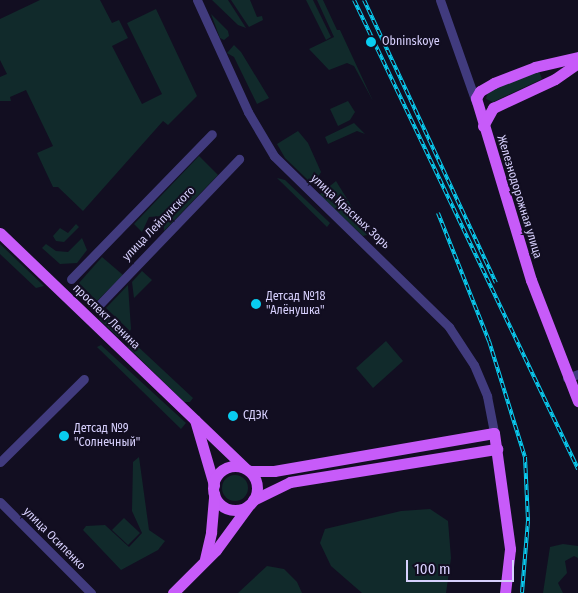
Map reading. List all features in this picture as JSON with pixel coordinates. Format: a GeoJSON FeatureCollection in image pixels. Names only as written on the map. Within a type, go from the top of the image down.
{"type":"FeatureCollection","features":[{"type":"Feature","properties":{"kind":"main road"},"geometry":{"type":"LineString","coordinates":[[578,57],[535,67],[484,87],[478,93],[476,102],[481,107],[493,108],[546,84],[578,63]]}},
{"type":"Feature","properties":{"kind":"main road"},"geometry":{"type":"LineString","coordinates":[[535,67],[545,72],[546,84]]}},
{"type":"Feature","properties":{"kind":"main road","name":"Железнодорожная улица"},"geometry":{"type":"LineString","coordinates":[[476,102],[531,280],[573,376],[578,401]]}},
{"type":"Feature","properties":{"kind":"main road"},"geometry":{"type":"LineString","coordinates":[[483,126],[493,108]]}},
{"type":"Feature","properties":{"kind":"main road","name":"проспект Ленина"},"geometry":{"type":"LineString","coordinates":[[0,233],[248,470]]}},
{"type":"Feature","properties":{"kind":"main road","name":"проспект Ленина"},"geometry":{"type":"LineString","coordinates":[[195,420],[214,488],[212,527],[204,561]]}},
{"type":"Feature","properties":{"kind":"main road"},"geometry":{"type":"LineString","coordinates":[[248,470],[257,485],[252,502],[241,509],[226,507],[214,488],[225,468],[274,471],[494,433],[510,549],[505,593]]}},
{"type":"Feature","properties":{"kind":"main road","name":"проспект Ленина"},"geometry":{"type":"LineString","coordinates":[[174,593],[204,561],[252,502],[290,482],[497,449]]}},
{"type":"Feature","properties":{"kind":"street","name":"улица Красных Зорь"},"geometry":{"type":"LineString","coordinates":[[196,0],[248,112],[274,156],[450,327],[474,365],[487,396],[494,433]]}},
{"type":"Feature","properties":{"kind":"street","name":"Железнодорожная улица"},"geometry":{"type":"LineString","coordinates":[[440,0],[476,102]]}},
{"type":"Feature","properties":{"kind":"street"},"geometry":{"type":"LineString","coordinates":[[469,81],[484,87]]}},
{"type":"Feature","properties":{"kind":"street","name":"улица Лейпунского"},"geometry":{"type":"LineString","coordinates":[[71,279],[212,134]]}},
{"type":"Feature","properties":{"kind":"street","name":"улица Лейпунского"},"geometry":{"type":"LineString","coordinates":[[98,306],[239,159]]}},
{"type":"Feature","properties":{"kind":"street"},"geometry":{"type":"LineString","coordinates":[[0,462],[84,379]]}},
{"type":"Feature","properties":{"kind":"street","name":"улица Осипенко"},"geometry":{"type":"LineString","coordinates":[[0,502],[91,593]]}},
{"type":"Feature","properties":{"kind":"green space"},"geometry":{"type":"Polygon","coordinates":[[[40,0],[100,0],[112,23],[119,20],[128,38],[112,46],[142,104],[162,94],[127,23],[156,9],[197,96],[168,125],[163,121],[83,211],[58,187],[53,187],[37,153],[53,146],[26,90],[10,97],[11,101],[0,101],[0,77],[7,74],[0,60],[0,19],[40,0]]]}},
{"type":"Feature","properties":{"kind":"green space"},"geometry":{"type":"Polygon","coordinates":[[[212,0],[228,0],[246,28],[238,25],[212,0]]]}},
{"type":"Feature","properties":{"kind":"green space"},"geometry":{"type":"Polygon","coordinates":[[[231,0],[250,0],[257,17],[262,16],[263,20],[249,27],[231,0]]]}},
{"type":"Feature","properties":{"kind":"green space"},"geometry":{"type":"Polygon","coordinates":[[[306,0],[313,0],[331,37],[326,40],[306,0]]]}},
{"type":"Feature","properties":{"kind":"green space"},"geometry":{"type":"Polygon","coordinates":[[[317,0],[323,0],[337,30],[340,30],[373,101],[354,66],[347,63],[329,70],[309,49],[334,37],[317,0]]]}},
{"type":"Feature","properties":{"kind":"green space"},"geometry":{"type":"Polygon","coordinates":[[[211,14],[228,31],[229,36],[224,40],[220,38],[211,14]]]}},
{"type":"Feature","properties":{"kind":"green space"},"geometry":{"type":"Polygon","coordinates":[[[234,45],[241,52],[269,98],[257,104],[234,57],[227,53],[234,45]]]}},
{"type":"Feature","properties":{"kind":"green space"},"geometry":{"type":"Polygon","coordinates":[[[539,71],[542,79],[493,102],[486,99],[488,91],[539,71]]]}},
{"type":"Feature","properties":{"kind":"green space"},"geometry":{"type":"Polygon","coordinates":[[[348,101],[355,112],[350,120],[338,126],[330,109],[348,101]]]}},
{"type":"Feature","properties":{"kind":"green space"},"geometry":{"type":"Polygon","coordinates":[[[354,123],[365,134],[357,131],[328,144],[325,137],[354,123]]]}},
{"type":"Feature","properties":{"kind":"green space"},"geometry":{"type":"Polygon","coordinates":[[[298,131],[308,143],[321,172],[316,181],[309,181],[285,158],[277,144],[298,131]]]}},
{"type":"Feature","properties":{"kind":"green space"},"geometry":{"type":"Polygon","coordinates":[[[199,156],[218,175],[164,231],[163,216],[149,217],[142,232],[134,224],[199,156]]]}},
{"type":"Feature","properties":{"kind":"green space"},"geometry":{"type":"Polygon","coordinates":[[[277,178],[285,180],[330,223],[327,227],[277,178]]]}},
{"type":"Feature","properties":{"kind":"green space"},"geometry":{"type":"Polygon","coordinates":[[[336,181],[368,233],[367,235],[363,236],[319,195],[336,181]]]}},
{"type":"Feature","properties":{"kind":"green space"},"geometry":{"type":"Polygon","coordinates":[[[76,224],[79,227],[64,242],[56,241],[53,236],[60,228],[68,233],[76,224]]]}},
{"type":"Feature","properties":{"kind":"green space"},"geometry":{"type":"Polygon","coordinates":[[[82,238],[87,250],[77,263],[60,264],[42,248],[46,244],[56,251],[68,252],[82,238]]]}},
{"type":"Feature","properties":{"kind":"green space"},"geometry":{"type":"Polygon","coordinates":[[[0,244],[44,286],[36,288],[0,254],[0,244]]]}},
{"type":"Feature","properties":{"kind":"green space"},"geometry":{"type":"Polygon","coordinates":[[[102,257],[123,275],[97,301],[79,283],[102,257]]]}},
{"type":"Feature","properties":{"kind":"green space"},"geometry":{"type":"Polygon","coordinates":[[[142,271],[152,280],[134,298],[132,282],[142,271]]]}},
{"type":"Feature","properties":{"kind":"green space"},"geometry":{"type":"Polygon","coordinates":[[[128,285],[131,329],[130,331],[106,308],[128,285]]]}},
{"type":"Feature","properties":{"kind":"green space"},"geometry":{"type":"Polygon","coordinates":[[[104,313],[126,335],[122,338],[117,336],[99,319],[104,313]]]}},
{"type":"Feature","properties":{"kind":"green space"},"geometry":{"type":"Polygon","coordinates":[[[386,341],[403,361],[373,388],[356,368],[386,341]]]}},
{"type":"Feature","properties":{"kind":"green space"},"geometry":{"type":"Polygon","coordinates":[[[133,342],[193,398],[190,402],[184,402],[128,347],[133,342]]]}},
{"type":"Feature","properties":{"kind":"green space"},"geometry":{"type":"Polygon","coordinates":[[[101,345],[186,423],[181,429],[97,347],[101,345]]]}},
{"type":"Feature","properties":{"kind":"green space"},"geometry":{"type":"Polygon","coordinates":[[[139,457],[149,530],[165,541],[158,550],[121,570],[83,530],[86,526],[105,525],[129,547],[142,533],[132,511],[133,462],[139,457]]]}},
{"type":"Feature","properties":{"kind":"green space"},"geometry":{"type":"Polygon","coordinates":[[[235,475],[244,479],[248,488],[244,497],[235,501],[226,497],[222,488],[226,479],[235,475]]]}},
{"type":"Feature","properties":{"kind":"green space"},"geometry":{"type":"Polygon","coordinates":[[[430,509],[448,521],[451,558],[446,593],[362,593],[331,566],[320,543],[325,529],[401,511],[430,509]]]}},
{"type":"Feature","properties":{"kind":"green space"},"geometry":{"type":"Polygon","coordinates":[[[124,518],[140,533],[128,545],[112,530],[124,518]]]}},
{"type":"Feature","properties":{"kind":"green space"},"geometry":{"type":"Polygon","coordinates":[[[563,544],[578,546],[578,558],[574,556],[565,561],[567,573],[558,583],[563,593],[543,593],[550,547],[563,544]]]}},
{"type":"Feature","properties":{"kind":"green space"},"geometry":{"type":"Polygon","coordinates":[[[267,566],[284,569],[297,582],[302,593],[238,593],[267,566]]]}},
{"type":"Feature","properties":{"kind":"railway"},"geometry":{"type":"LineString","coordinates":[[354,0],[578,469]]}},
{"type":"Feature","properties":{"kind":"railway"},"geometry":{"type":"LineString","coordinates":[[364,0],[496,283]]}},
{"type":"Feature","properties":{"kind":"railway"},"geometry":{"type":"LineString","coordinates":[[438,213],[489,341],[525,457],[528,521],[522,593]]}},
{"type":"Feature","properties":{"kind":"place","name":"Obninskoye"},"geometry":{"type":"Point","coordinates":[371,42]}},
{"type":"Feature","properties":{"kind":"place","name":"Детсад №18 \"Алёнушка\""},"geometry":{"type":"Point","coordinates":[256,304]}},
{"type":"Feature","properties":{"kind":"place","name":"СДЭК"},"geometry":{"type":"Point","coordinates":[233,416]}},
{"type":"Feature","properties":{"kind":"place","name":"Детсад №9 \"Солнечный\""},"geometry":{"type":"Point","coordinates":[64,436]}}]}
